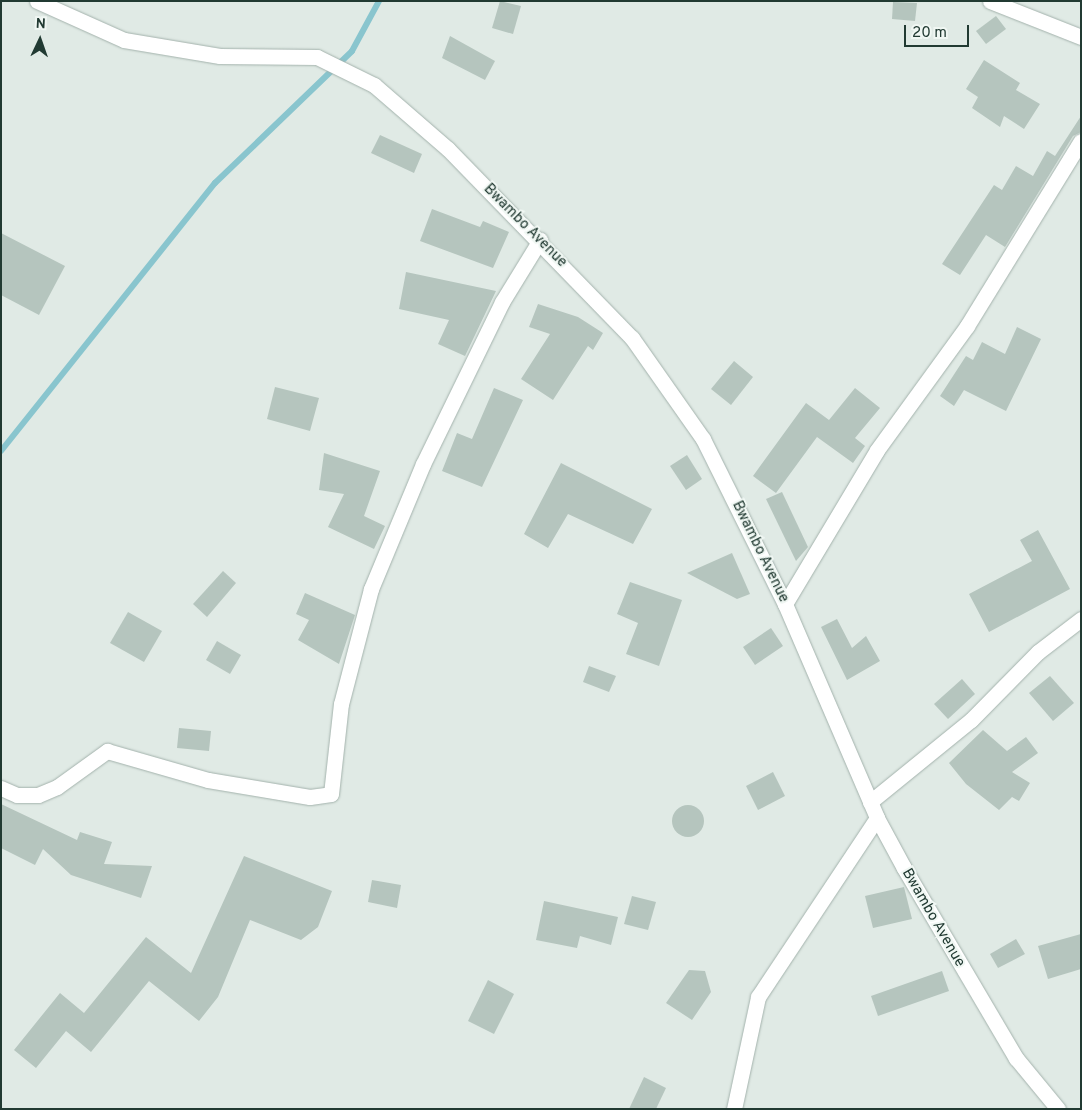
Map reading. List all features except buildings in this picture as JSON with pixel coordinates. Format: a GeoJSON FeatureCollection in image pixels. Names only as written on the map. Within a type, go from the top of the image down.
{"type":"FeatureCollection","features":[{"type":"Feature","properties":{"kind":"street","name":"Bwambo Avenue"},"geometry":{"type":"LineString","coordinates":[[37,1],[124,40],[220,56],[317,57],[355,75],[414,118],[540,240],[632,338],[704,439],[785,604],[877,818],[1016,1058],[1058,1109]]}},
{"type":"Feature","properties":{"kind":"street"},"geometry":{"type":"LineString","coordinates":[[990,1],[1081,37]]}},
{"type":"Feature","properties":{"kind":"street"},"geometry":{"type":"LineString","coordinates":[[785,604],[877,450],[967,326],[1081,141]]}},
{"type":"Feature","properties":{"kind":"street"},"geometry":{"type":"LineString","coordinates":[[1,788],[17,794],[38,795],[57,787],[107,751],[208,780],[310,797],[331,794],[341,704],[371,589],[422,464],[502,302],[540,240]]}},
{"type":"Feature","properties":{"kind":"street"},"geometry":{"type":"LineString","coordinates":[[870,802],[971,720],[1038,652],[1081,618]]}},
{"type":"Feature","properties":{"kind":"street"},"geometry":{"type":"LineString","coordinates":[[734,1109],[758,997],[877,818]]}},
{"type":"Feature","properties":{"kind":"waterway"},"geometry":{"type":"LineString","coordinates":[[1,451],[215,183],[352,51],[379,1]]}}]}
